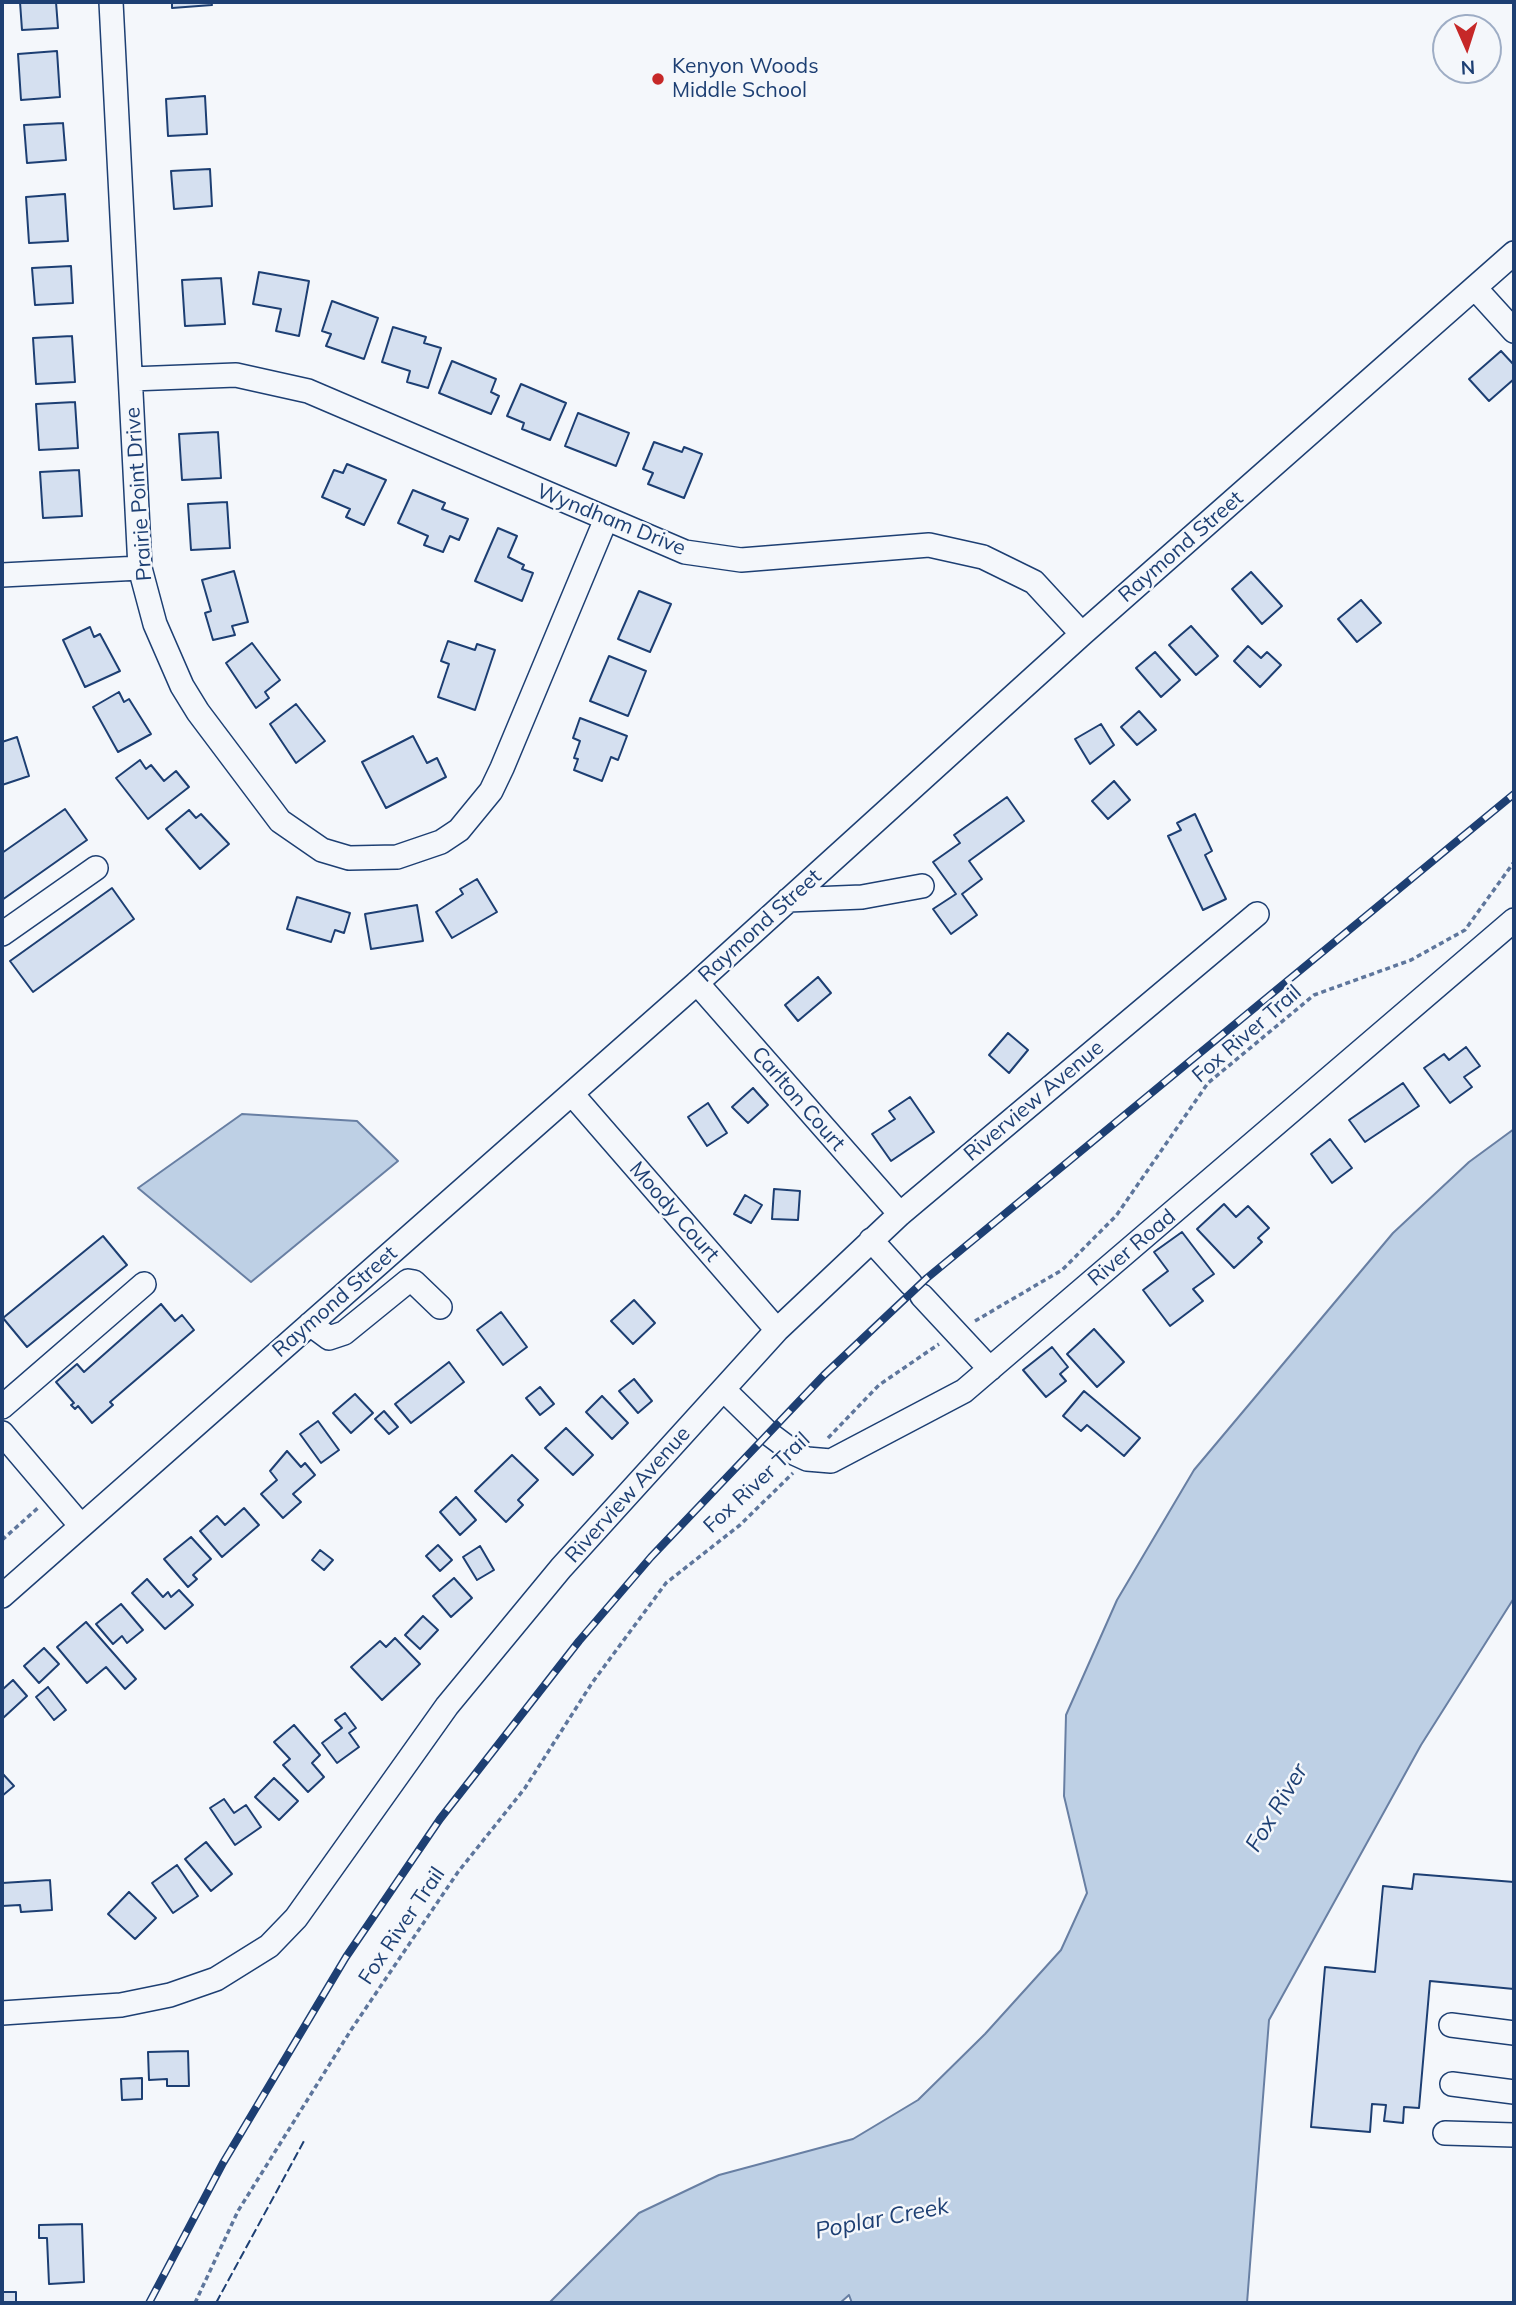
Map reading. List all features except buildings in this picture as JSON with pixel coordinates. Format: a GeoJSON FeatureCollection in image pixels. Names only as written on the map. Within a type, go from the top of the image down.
{"type":"FeatureCollection","features":[{"type":"Feature","properties":{"kind":"street","name":"Prairie Point Drive"},"geometry":{"type":"LineString","coordinates":[[111,2],[140,568],[155,624],[182,686],[198,712],[281,821],[322,850],[349,858],[397,857],[441,842],[459,830],[491,792],[606,519]]}},
{"type":"Feature","properties":{"kind":"street","name":"Raymond Street"},"geometry":{"type":"LineString","coordinates":[[2,1596],[697,983],[1082,634],[1514,253]]}},
{"type":"Feature","properties":{"kind":"street"},"geometry":{"type":"LineString","coordinates":[[1475,288],[1514,331]]}},
{"type":"Feature","properties":{"kind":"street","name":"Wyndham Drive"},"geometry":{"type":"LineString","coordinates":[[131,379],[236,375],[308,391],[685,552],[741,560],[902,545],[956,550],[1000,564],[1034,582],[1082,634]]}},
{"type":"Feature","properties":{"kind":"street"},"geometry":{"type":"LineString","coordinates":[[2,575],[140,568]]}},
{"type":"Feature","properties":{"kind":"street"},"geometry":{"type":"LineString","coordinates":[[2,934],[96,868]]}},
{"type":"Feature","properties":{"kind":"street"},"geometry":{"type":"LineString","coordinates":[[788,900],[862,897],[922,886]]}},
{"type":"Feature","properties":{"kind":"street","name":"Riverview Avenue"},"geometry":{"type":"LineString","coordinates":[[2,2013],[121,2005],[170,1995],[216,1979],[269,1946],[296,1918],[353,1834],[456,1696],[596,1528],[777,1330],[900,1214],[1256,914]]}},
{"type":"Feature","properties":{"kind":"street","name":"River Road"},"geometry":{"type":"LineString","coordinates":[[807,1460],[831,1461],[964,1391],[1514,920]]}},
{"type":"Feature","properties":{"kind":"street","name":"Carlton Court"},"geometry":{"type":"LineString","coordinates":[[697,983],[900,1214]]}},
{"type":"Feature","properties":{"kind":"street","name":"Moody Court"},"geometry":{"type":"LineString","coordinates":[[572,1094],[777,1330]]}},
{"type":"Feature","properties":{"kind":"street"},"geometry":{"type":"LineString","coordinates":[[871,1240],[990,1369]]}},
{"type":"Feature","properties":{"kind":"street"},"geometry":{"type":"LineString","coordinates":[[310,1324],[329,1338],[344,1333],[408,1281],[414,1282],[440,1307]]}},
{"type":"Feature","properties":{"kind":"street"},"geometry":{"type":"LineString","coordinates":[[2,1407],[144,1284]]}},
{"type":"Feature","properties":{"kind":"street"},"geometry":{"type":"LineString","coordinates":[[724,1390],[768,1433],[807,1460]]}},
{"type":"Feature","properties":{"kind":"street"},"geometry":{"type":"LineString","coordinates":[[2,1433],[81,1526]]}},
{"type":"Feature","properties":{"kind":"street"},"geometry":{"type":"LineString","coordinates":[[1451,2025],[1514,2033]]}},
{"type":"Feature","properties":{"kind":"street"},"geometry":{"type":"LineString","coordinates":[[1452,2084],[1514,2091]]}},
{"type":"Feature","properties":{"kind":"street"},"geometry":{"type":"LineString","coordinates":[[1445,2133],[1514,2135]]}},
{"type":"Feature","properties":{"kind":"path","name":"Fox River Trail"},"geometry":{"type":"LineString","coordinates":[[195,2303],[238,2211],[351,2030],[458,1872],[525,1788],[592,1683],[666,1583],[740,1525],[879,1385],[956,1332],[1062,1270],[1115,1216],[1208,1083],[1314,995],[1411,960],[1465,930],[1514,862]]}},
{"type":"Feature","properties":{"kind":"path"},"geometry":{"type":"LineString","coordinates":[[2,1540],[53,1494]]}},
{"type":"Feature","properties":{"kind":"water"},"geometry":{"type":"Polygon","coordinates":[[[242,1114],[357,1121],[398,1161],[251,1282],[138,1188],[242,1114]]]}},
{"type":"Feature","properties":{"kind":"water"},"geometry":{"type":"Polygon","coordinates":[[[1514,1129],[1514,1598],[1421,1745],[1269,2020],[1247,2303],[852,2303],[849,2295],[840,2303],[549,2303],[639,2213],[719,2175],[853,2139],[918,2100],[985,2034],[1061,1950],[1087,1893],[1064,1796],[1066,1715],[1117,1600],[1194,1470],[1393,1233],[1469,1162],[1514,1129]]]}},
{"type":"Feature","properties":{"kind":"railway"},"geometry":{"type":"LineString","coordinates":[[149,2303],[223,2163],[346,1957],[440,1819],[579,1641],[651,1557],[824,1375],[927,1278],[1514,794]]}},
{"type":"Feature","properties":{"kind":"fence"},"geometry":{"type":"LineString","coordinates":[[216,2303],[304,2141]]}},
{"type":"Feature","properties":{"kind":"place","name":"Kenyon Woods Middle School"},"geometry":{"type":"Point","coordinates":[658,79]}},
{"type":"Feature","properties":{"kind":"water label","name":"Fox River"},"geometry":{"type":"Point","coordinates":[1277,1808]}},
{"type":"Feature","properties":{"kind":"water label","name":"Poplar Creek"},"geometry":{"type":"Point","coordinates":[882,2219]}}]}
